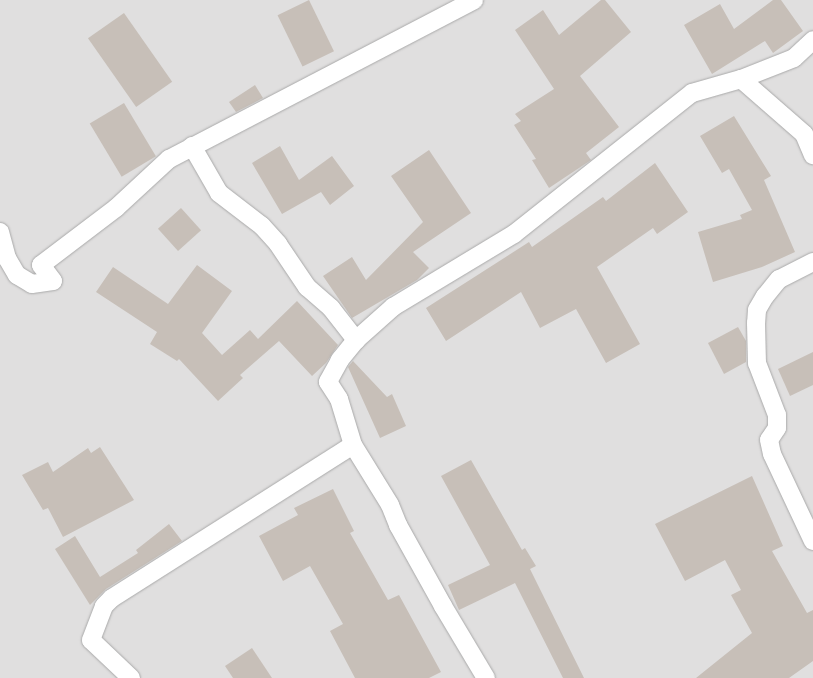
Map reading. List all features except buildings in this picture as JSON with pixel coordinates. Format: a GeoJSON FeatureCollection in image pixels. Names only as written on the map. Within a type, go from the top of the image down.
{"type":"FeatureCollection","features":[{"type":"Feature","properties":{"kind":"street"},"geometry":{"type":"LineString","coordinates":[[0,232],[7,258],[17,275],[32,284],[53,281],[41,265],[116,208],[169,159],[474,0]]}},
{"type":"Feature","properties":{"kind":"street"},"geometry":{"type":"LineString","coordinates":[[486,678],[443,606],[398,525],[390,504],[353,445],[339,399],[328,382],[340,360],[356,340],[393,306],[514,234],[692,93],[741,79],[794,58],[813,40]]}},
{"type":"Feature","properties":{"kind":"street"},"geometry":{"type":"LineString","coordinates":[[741,79],[804,134],[813,155]]}},
{"type":"Feature","properties":{"kind":"street"},"geometry":{"type":"LineString","coordinates":[[192,146],[219,193],[262,226],[278,244],[307,287],[331,308],[356,340]]}},
{"type":"Feature","properties":{"kind":"street"},"geometry":{"type":"LineString","coordinates":[[813,262],[779,279],[764,296],[757,310],[756,323],[757,363],[777,414],[777,428],[769,440],[772,454],[813,541]]}},
{"type":"Feature","properties":{"kind":"street"},"geometry":{"type":"LineString","coordinates":[[130,678],[91,640],[104,606],[112,598],[353,445]]}},
{"type":"Feature","properties":{"kind":"shaded area"},"geometry":{"type":"Polygon","coordinates":[[[0,0],[813,0],[813,678],[0,678],[0,0]]]}}]}
